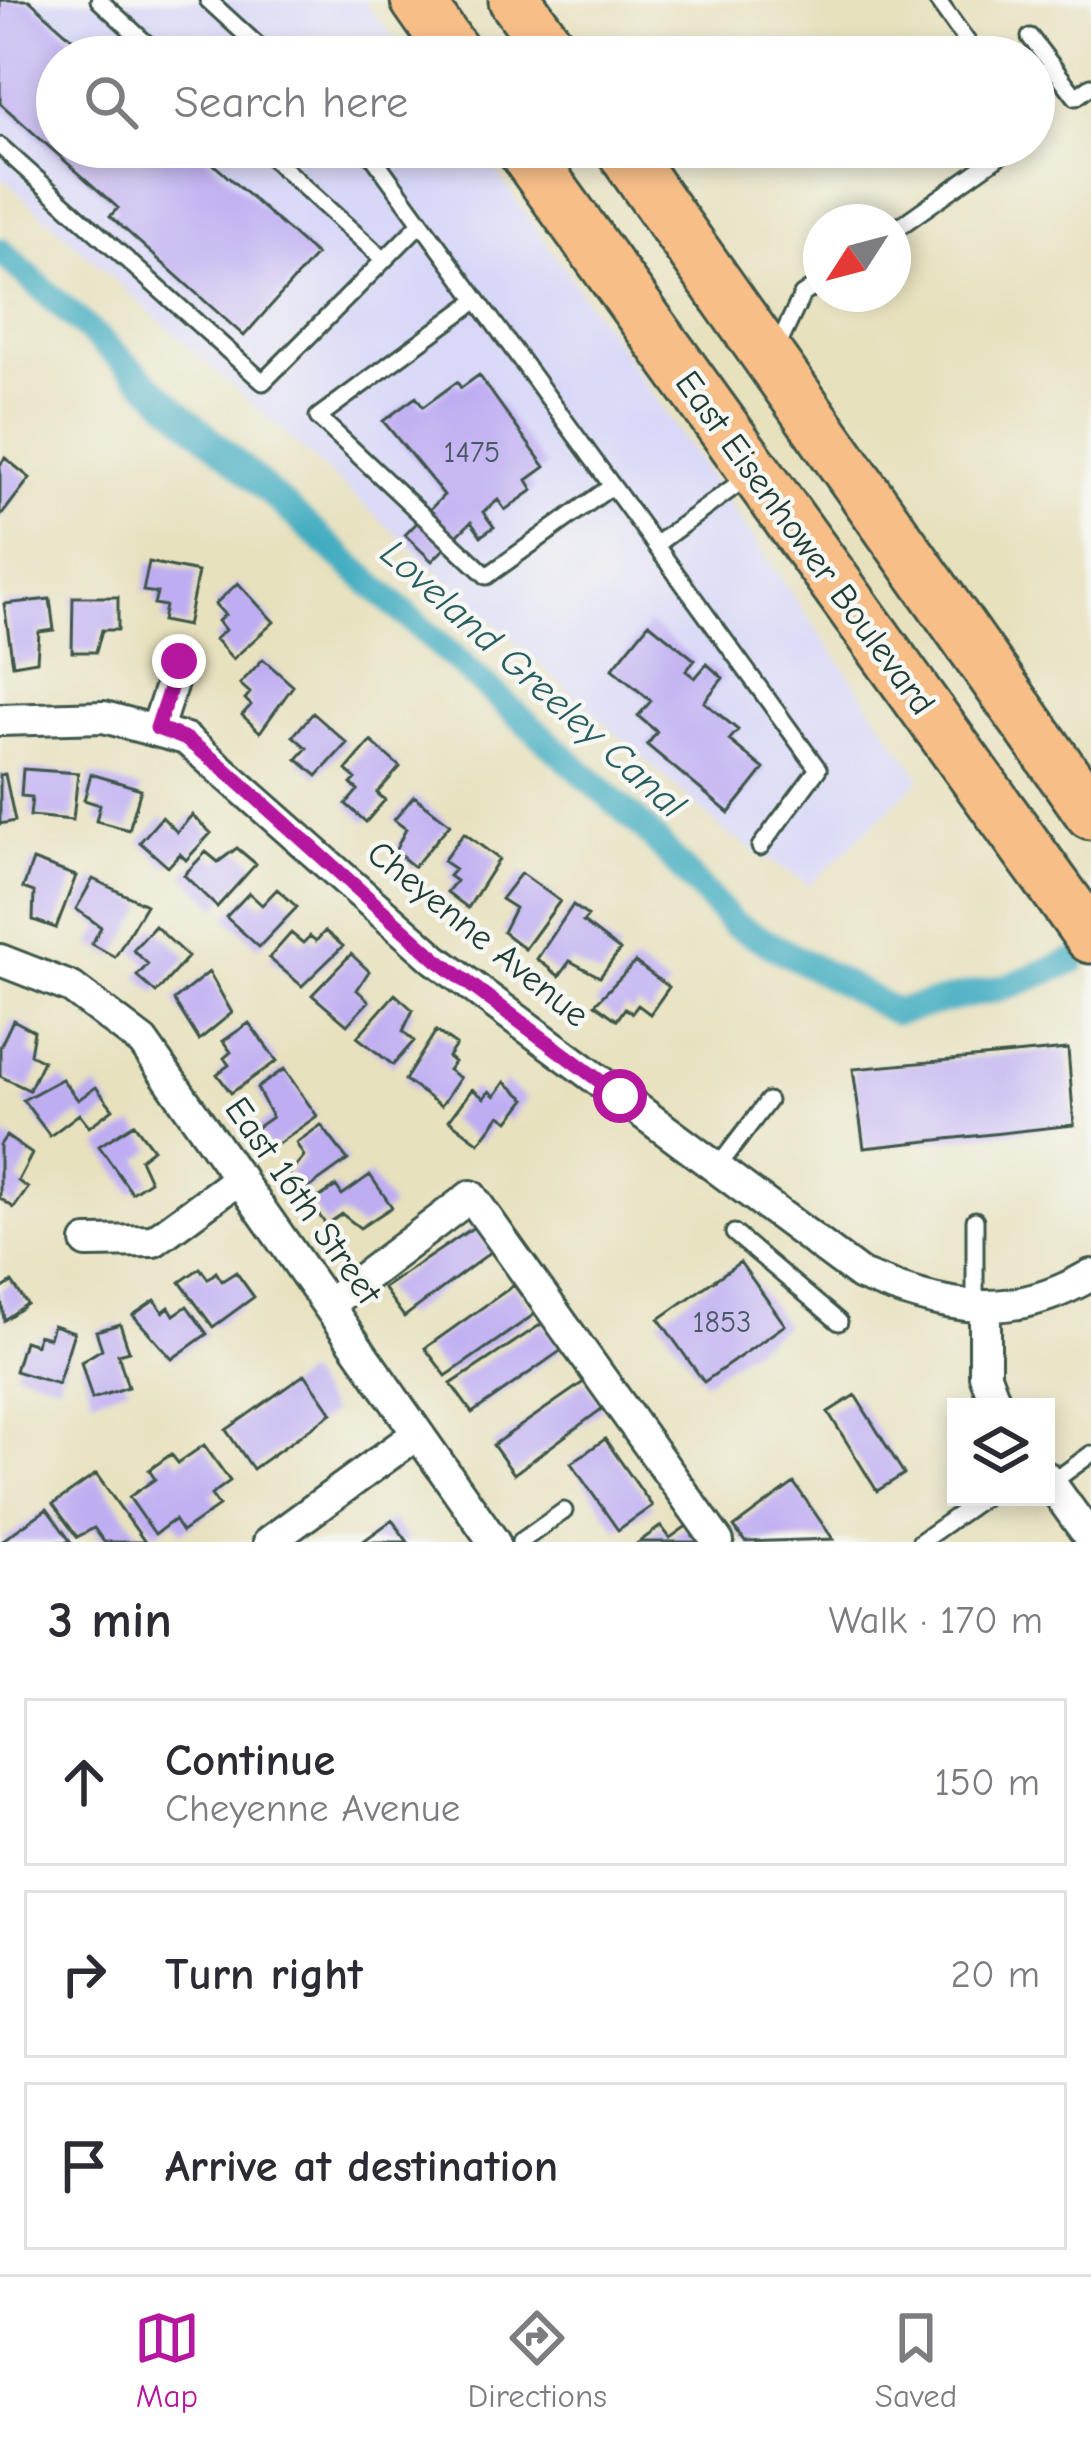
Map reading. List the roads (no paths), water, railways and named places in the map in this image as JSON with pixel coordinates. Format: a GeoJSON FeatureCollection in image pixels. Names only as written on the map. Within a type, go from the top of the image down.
{"type":"FeatureCollection","features":[{"type":"Feature","properties":{"kind":"highway"},"geometry":{"type":"LineString","coordinates":[[417,0],[442,36]]}},
{"type":"Feature","properties":{"kind":"highway"},"geometry":{"type":"LineString","coordinates":[[515,0],[541,36]]}},
{"type":"Feature","properties":{"kind":"highway","name":"East Eisenhower Boulevard"},"geometry":{"type":"LineString","coordinates":[[536,168],[1091,937]]}},
{"type":"Feature","properties":{"kind":"highway","name":"East Eisenhower Boulevard"},"geometry":{"type":"LineString","coordinates":[[635,168],[1091,813]]}},
{"type":"Feature","properties":{"kind":"street"},"geometry":{"type":"LineString","coordinates":[[157,728],[179,661]]}},
{"type":"Feature","properties":{"kind":"street","name":"Cheyenne Avenue"},"geometry":{"type":"LineString","coordinates":[[0,720],[76,715],[157,728],[186,739],[436,959],[861,1275],[933,1303],[980,1307],[1054,1297],[1091,1275]]}},
{"type":"Feature","properties":{"kind":"street","name":"East 16th Street"},"geometry":{"type":"LineString","coordinates":[[0,960],[72,988],[143,1042],[494,1542]]}},
{"type":"Feature","properties":{"kind":"street"},"geometry":{"type":"LineString","coordinates":[[87,1243],[154,1241],[240,1178]]}},
{"type":"Feature","properties":{"kind":"street"},"geometry":{"type":"LineString","coordinates":[[328,1304],[471,1196],[718,1542]]}},
{"type":"Feature","properties":{"kind":"street"},"geometry":{"type":"LineString","coordinates":[[980,1307],[985,1376],[994,1398]]}},
{"type":"Feature","properties":{"kind":"street"},"geometry":{"type":"LineString","coordinates":[[286,1537],[418,1434]]}},
{"type":"Feature","properties":{"kind":"street"},"geometry":{"type":"LineString","coordinates":[[1055,1490],[1091,1540]]}},
{"type":"Feature","properties":{"kind":"lane"},"geometry":{"type":"LineString","coordinates":[[99,0],[138,36]]}},
{"type":"Feature","properties":{"kind":"lane"},"geometry":{"type":"LineString","coordinates":[[208,0],[247,36]]}},
{"type":"Feature","properties":{"kind":"lane"},"geometry":{"type":"LineString","coordinates":[[937,0],[964,36]]}},
{"type":"Feature","properties":{"kind":"lane"},"geometry":{"type":"LineString","coordinates":[[1055,70],[1076,97],[1091,86]]}},
{"type":"Feature","properties":{"kind":"lane"},"geometry":{"type":"LineString","coordinates":[[0,146],[263,382],[422,223]]}},
{"type":"Feature","properties":{"kind":"lane"},"geometry":{"type":"LineString","coordinates":[[283,168],[382,258]]}},
{"type":"Feature","properties":{"kind":"lane"},"geometry":{"type":"LineString","coordinates":[[381,168],[818,769],[760,847]]}},
{"type":"Feature","properties":{"kind":"lane"},"geometry":{"type":"LineString","coordinates":[[911,218],[982,168]]}},
{"type":"Feature","properties":{"kind":"lane"},"geometry":{"type":"LineString","coordinates":[[771,360],[803,295]]}},
{"type":"Feature","properties":{"kind":"lane"},"geometry":{"type":"LineString","coordinates":[[477,300],[318,417],[488,576],[612,486]]}},
{"type":"Feature","properties":{"kind":"lane"},"geometry":{"type":"LineString","coordinates":[[655,545],[752,473]]}},
{"type":"Feature","properties":{"kind":"lane"},"geometry":{"type":"LineString","coordinates":[[717,1168],[768,1101]]}},
{"type":"Feature","properties":{"kind":"lane"},"geometry":{"type":"LineString","coordinates":[[974,1220],[980,1307]]}},
{"type":"Feature","properties":{"kind":"lane"},"geometry":{"type":"LineString","coordinates":[[734,1233],[838,1322]]}},
{"type":"Feature","properties":{"kind":"lane"},"geometry":{"type":"LineString","coordinates":[[1055,1476],[1091,1454]]}},
{"type":"Feature","properties":{"kind":"lane"},"geometry":{"type":"LineString","coordinates":[[920,1542],[971,1506]]}},
{"type":"Feature","properties":{"kind":"lane"},"geometry":{"type":"LineString","coordinates":[[520,1542],[564,1511]]}},
{"type":"Feature","properties":{"kind":"waterway","name":"Loveland Greeley Canal"},"geometry":{"type":"LineString","coordinates":[[0,251],[644,828],[733,924],[896,1012],[1012,985],[1073,961]]}}]}
